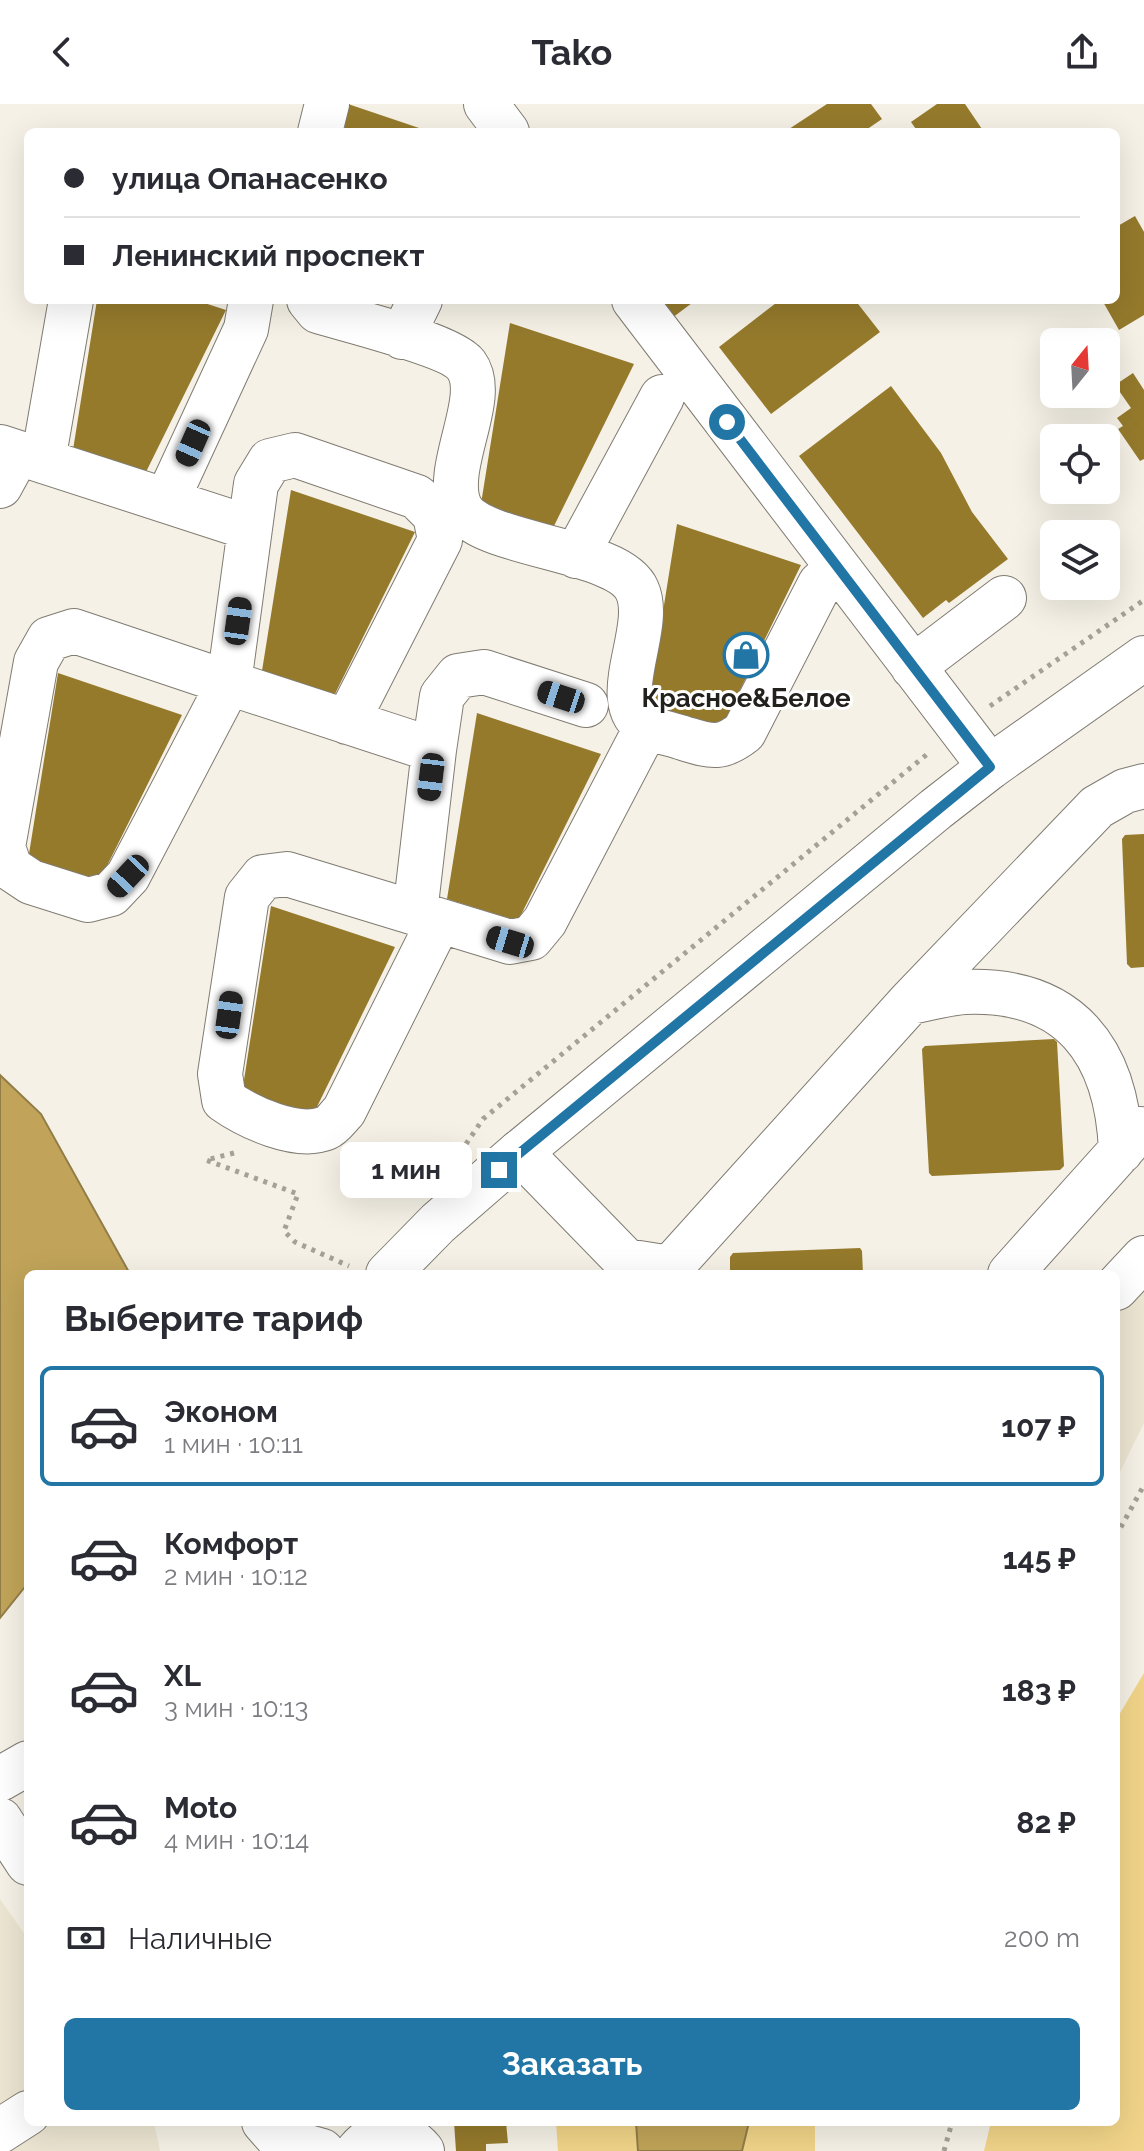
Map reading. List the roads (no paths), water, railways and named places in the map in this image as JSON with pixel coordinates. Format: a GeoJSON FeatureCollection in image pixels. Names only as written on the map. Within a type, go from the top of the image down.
{"type":"FeatureCollection","features":[{"type":"Feature","properties":{"kind":"main road"},"geometry":{"type":"LineString","coordinates":[[321,128],[327,104]]}},
{"type":"Feature","properties":{"kind":"main road"},"geometry":{"type":"LineString","coordinates":[[486,104],[504,128]]}},
{"type":"Feature","properties":{"kind":"main road"},"geometry":{"type":"LineString","coordinates":[[70,304],[15,462],[167,500],[250,528]]}},
{"type":"Feature","properties":{"kind":"main road"},"geometry":{"type":"LineString","coordinates":[[167,500],[246,329],[250,304]]}},
{"type":"Feature","properties":{"kind":"main road"},"geometry":{"type":"LineString","coordinates":[[312,304],[318,311],[411,318],[466,365],[474,386],[455,485],[460,509],[478,526],[614,569],[637,588],[643,614],[628,695],[632,713],[647,726],[709,746],[728,745],[744,732],[820,584],[838,568]]}},
{"type":"Feature","properties":{"kind":"main road"},"geometry":{"type":"LineString","coordinates":[[637,304],[838,568],[913,678],[990,767]]}},
{"type":"Feature","properties":{"kind":"main road"},"geometry":{"type":"LineString","coordinates":[[576,556],[662,397]]}},
{"type":"Feature","properties":{"kind":"main road"},"geometry":{"type":"LineString","coordinates":[[347,722],[440,540],[435,515],[417,497],[295,455],[270,461],[256,484],[229,683],[128,876],[111,894],[88,900],[31,882],[10,868],[3,847],[36,662],[49,639],[74,631],[229,683],[347,722],[434,750]]}},
{"type":"Feature","properties":{"kind":"main road"},"geometry":{"type":"LineString","coordinates":[[913,678],[1004,598]]}},
{"type":"Feature","properties":{"kind":"main road"},"geometry":{"type":"LineString","coordinates":[[392,1270],[438,1223],[520,1152],[990,767],[1144,658]]}},
{"type":"Feature","properties":{"kind":"main road"},"geometry":{"type":"LineString","coordinates":[[586,705],[484,672],[458,676],[442,696],[434,750],[427,917],[344,1111],[328,1127],[304,1133],[244,1115],[224,1100],[220,1074],[247,897],[263,877],[287,874],[427,917],[510,942],[531,938],[545,921],[647,726]]}},
{"type":"Feature","properties":{"kind":"main road"},"geometry":{"type":"LineString","coordinates":[[672,1270],[910,1002],[1097,807],[1125,791],[1144,786]]}},
{"type":"Feature","properties":{"kind":"main road"},"geometry":{"type":"LineString","coordinates":[[910,1002],[963,992],[1004,993],[1044,1003],[1074,1023],[1095,1050],[1112,1091],[1120,1123],[1132,1138],[1014,1270]]}},
{"type":"Feature","properties":{"kind":"main road"},"geometry":{"type":"LineString","coordinates":[[520,1152],[621,1267],[658,1270]]}},
{"type":"Feature","properties":{"kind":"main road"},"geometry":{"type":"LineString","coordinates":[[1120,1284],[1144,1258]]}},
{"type":"Feature","properties":{"kind":"main road"},"geometry":{"type":"LineString","coordinates":[[0,1779],[24,1765]]}},
{"type":"Feature","properties":{"kind":"main road"},"geometry":{"type":"LineString","coordinates":[[0,1820],[24,1857]]}},
{"type":"Feature","properties":{"kind":"main road"},"geometry":{"type":"LineString","coordinates":[[0,2131],[24,2116]]}},
{"type":"Feature","properties":{"kind":"main road"},"geometry":{"type":"LineString","coordinates":[[268,2126],[279,2139],[322,2151]]}},
{"type":"Feature","properties":{"kind":"place","name":"Красное&Белое"},"geometry":{"type":"Point","coordinates":[746,655]}}]}
